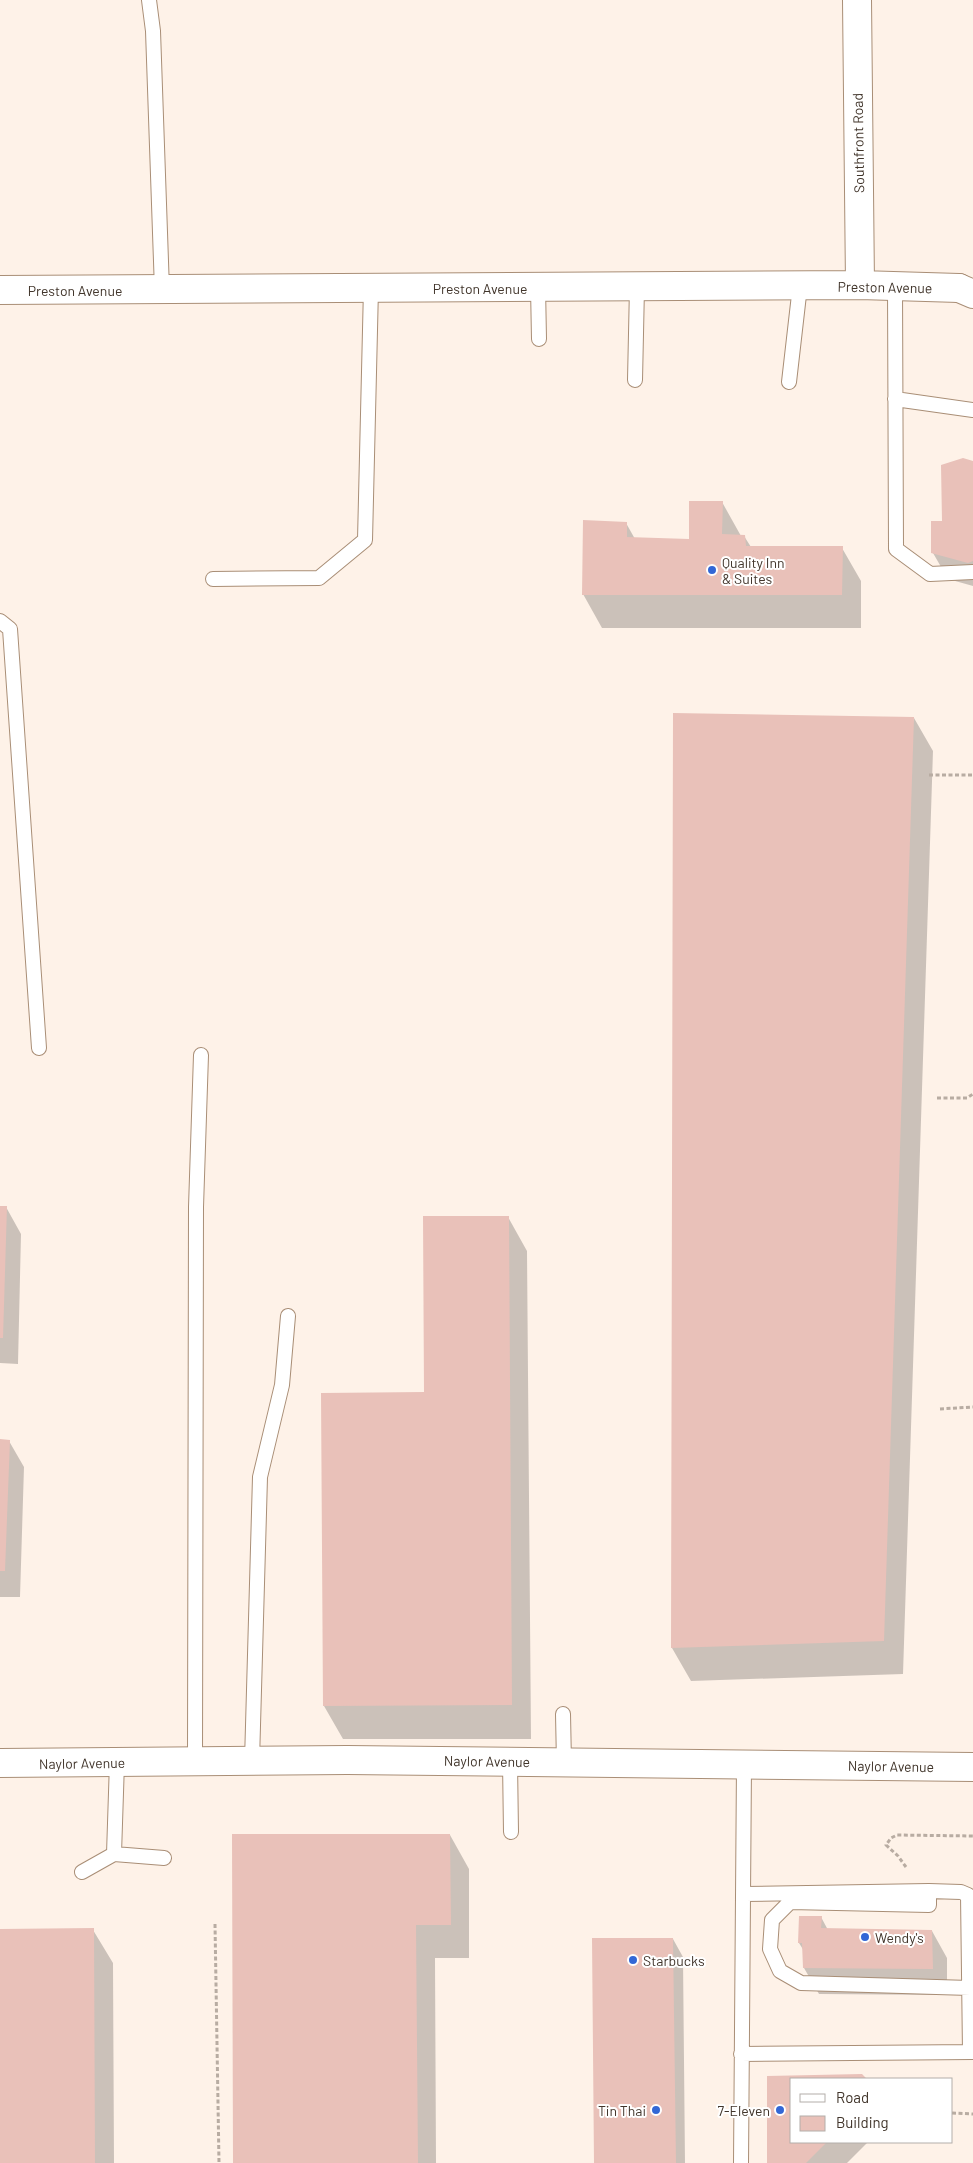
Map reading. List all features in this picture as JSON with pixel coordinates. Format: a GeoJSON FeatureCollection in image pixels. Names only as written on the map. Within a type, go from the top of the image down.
{"type":"FeatureCollection","features":[{"type":"Feature","properties":{"kind":"street","name":"Southfront Road"},"geometry":{"type":"LineString","coordinates":[[857,0],[860,285]]}},
{"type":"Feature","properties":{"kind":"street","name":"Preston Avenue"},"geometry":{"type":"LineString","coordinates":[[0,290],[860,285],[968,289]]}},
{"type":"Feature","properties":{"kind":"street","name":"Naylor Avenue"},"geometry":{"type":"LineString","coordinates":[[0,1763],[195,1761],[564,1762],[973,1767]]}},
{"type":"Feature","properties":{"kind":"lane"},"geometry":{"type":"LineString","coordinates":[[149,0],[153,31],[162,290]]}},
{"type":"Feature","properties":{"kind":"lane"},"geometry":{"type":"LineString","coordinates":[[789,382],[800,286]]}},
{"type":"Feature","properties":{"kind":"lane"},"geometry":{"type":"LineString","coordinates":[[538,287],[539,339]]}},
{"type":"Feature","properties":{"kind":"lane"},"geometry":{"type":"LineString","coordinates":[[635,380],[637,287]]}},
{"type":"Feature","properties":{"kind":"lane"},"geometry":{"type":"LineString","coordinates":[[895,287],[896,549],[930,574],[973,572]]}},
{"type":"Feature","properties":{"kind":"lane"},"geometry":{"type":"LineString","coordinates":[[213,579],[319,578],[365,540],[371,288]]}},
{"type":"Feature","properties":{"kind":"lane"},"geometry":{"type":"LineString","coordinates":[[895,399],[973,410]]}},
{"type":"Feature","properties":{"kind":"lane"},"geometry":{"type":"LineString","coordinates":[[0,621],[10,629],[39,1048]]}},
{"type":"Feature","properties":{"kind":"lane"},"geometry":{"type":"LineString","coordinates":[[195,1761],[196,1207],[201,1055]]}},
{"type":"Feature","properties":{"kind":"lane"},"geometry":{"type":"LineString","coordinates":[[252,1761],[260,1477],[282,1385],[288,1316]]}},
{"type":"Feature","properties":{"kind":"lane"},"geometry":{"type":"LineString","coordinates":[[563,1714],[564,1762]]}},
{"type":"Feature","properties":{"kind":"lane"},"geometry":{"type":"LineString","coordinates":[[114,1854],[117,1762]]}},
{"type":"Feature","properties":{"kind":"lane"},"geometry":{"type":"LineString","coordinates":[[510,1762],[511,1832]]}},
{"type":"Feature","properties":{"kind":"lane"},"geometry":{"type":"LineString","coordinates":[[741,2163],[741,2054],[745,1894],[744,1764]]}},
{"type":"Feature","properties":{"kind":"lane"},"geometry":{"type":"LineString","coordinates":[[82,1872],[114,1854],[164,1858]]}},
{"type":"Feature","properties":{"kind":"lane"},"geometry":{"type":"LineString","coordinates":[[741,2054],[972,2052],[968,1896],[961,1892],[929,1891],[745,1894]]}},
{"type":"Feature","properties":{"kind":"lane"},"geometry":{"type":"LineString","coordinates":[[929,1891],[929,1906],[790,1902],[772,1920],[770,1949],[780,1971],[801,1983],[970,1988]]}},
{"type":"Feature","properties":{"kind":"path"},"geometry":{"type":"LineString","coordinates":[[930,775],[973,775]]}},
{"type":"Feature","properties":{"kind":"path"},"geometry":{"type":"LineString","coordinates":[[937,1098],[967,1098],[973,1094]]}},
{"type":"Feature","properties":{"kind":"path"},"geometry":{"type":"LineString","coordinates":[[940,1409],[973,1408]]}},
{"type":"Feature","properties":{"kind":"path"},"geometry":{"type":"LineString","coordinates":[[891,1838],[897,1835],[973,1836]]}},
{"type":"Feature","properties":{"kind":"path"},"geometry":{"type":"LineString","coordinates":[[215,1924],[219,2163]]}},
{"type":"Feature","properties":{"kind":"path"},"geometry":{"type":"LineString","coordinates":[[953,2113],[973,2114]]}},
{"type":"Feature","properties":{"kind":"building"},"geometry":{"type":"Polygon","coordinates":[[[963,458],[973,461],[973,561],[968,563],[931,553],[931,521],[942,521],[941,465],[963,458]]]}},
{"type":"Feature","properties":{"kind":"building","name":"Quality Inn & Suites"},"geometry":{"type":"Polygon","coordinates":[[[689,501],[723,501],[722,534],[745,535],[746,546],[843,546],[842,595],[582,595],[583,520],[627,522],[627,537],[689,539],[689,501]]]}},
{"type":"Feature","properties":{"kind":"building"},"geometry":{"type":"Polygon","coordinates":[[[673,713],[914,717],[884,1641],[671,1648],[673,713]]]}},
{"type":"Feature","properties":{"kind":"building"},"geometry":{"type":"Polygon","coordinates":[[[0,1206],[7,1206],[3,1338],[0,1338],[0,1206]]]}},
{"type":"Feature","properties":{"kind":"building"},"geometry":{"type":"Polygon","coordinates":[[[423,1216],[509,1216],[512,1705],[323,1706],[321,1393],[424,1392],[423,1216]]]}},
{"type":"Feature","properties":{"kind":"building"},"geometry":{"type":"Polygon","coordinates":[[[0,1439],[10,1440],[5,1571],[0,1571],[0,1439]]]}},
{"type":"Feature","properties":{"kind":"building"},"geometry":{"type":"Polygon","coordinates":[[[232,1834],[450,1834],[451,1925],[416,1925],[418,2163],[233,2163],[232,1834]]]}},
{"type":"Feature","properties":{"kind":"building","name":"Wendy's"},"geometry":{"type":"Polygon","coordinates":[[[799,1916],[822,1916],[821,1928],[932,1930],[933,1969],[803,1968],[802,1943],[798,1943],[799,1916]]]}},
{"type":"Feature","properties":{"kind":"building"},"geometry":{"type":"Polygon","coordinates":[[[94,1928],[95,2163],[0,2163],[0,1929],[94,1928]]]}},
{"type":"Feature","properties":{"kind":"building"},"geometry":{"type":"Polygon","coordinates":[[[592,1938],[673,1938],[676,2163],[594,2163],[592,1938]]]}},
{"type":"Feature","properties":{"kind":"building","name":"7-Eleven"},"geometry":{"type":"Polygon","coordinates":[[[862,2074],[866,2078],[790,2078],[790,2143],[826,2143],[806,2163],[767,2163],[767,2076],[862,2074]]]}},
{"type":"Feature","properties":{"kind":"place","name":"Quality Inn & Suites"},"geometry":{"type":"Point","coordinates":[712,570]}},
{"type":"Feature","properties":{"kind":"place","name":"Wendy's"},"geometry":{"type":"Point","coordinates":[865,1937]}},
{"type":"Feature","properties":{"kind":"place","name":"Starbucks"},"geometry":{"type":"Point","coordinates":[633,1960]}},
{"type":"Feature","properties":{"kind":"place","name":"Tin Thai"},"geometry":{"type":"Point","coordinates":[656,2110]}},
{"type":"Feature","properties":{"kind":"place","name":"7-Eleven"},"geometry":{"type":"Point","coordinates":[780,2110]}}]}
